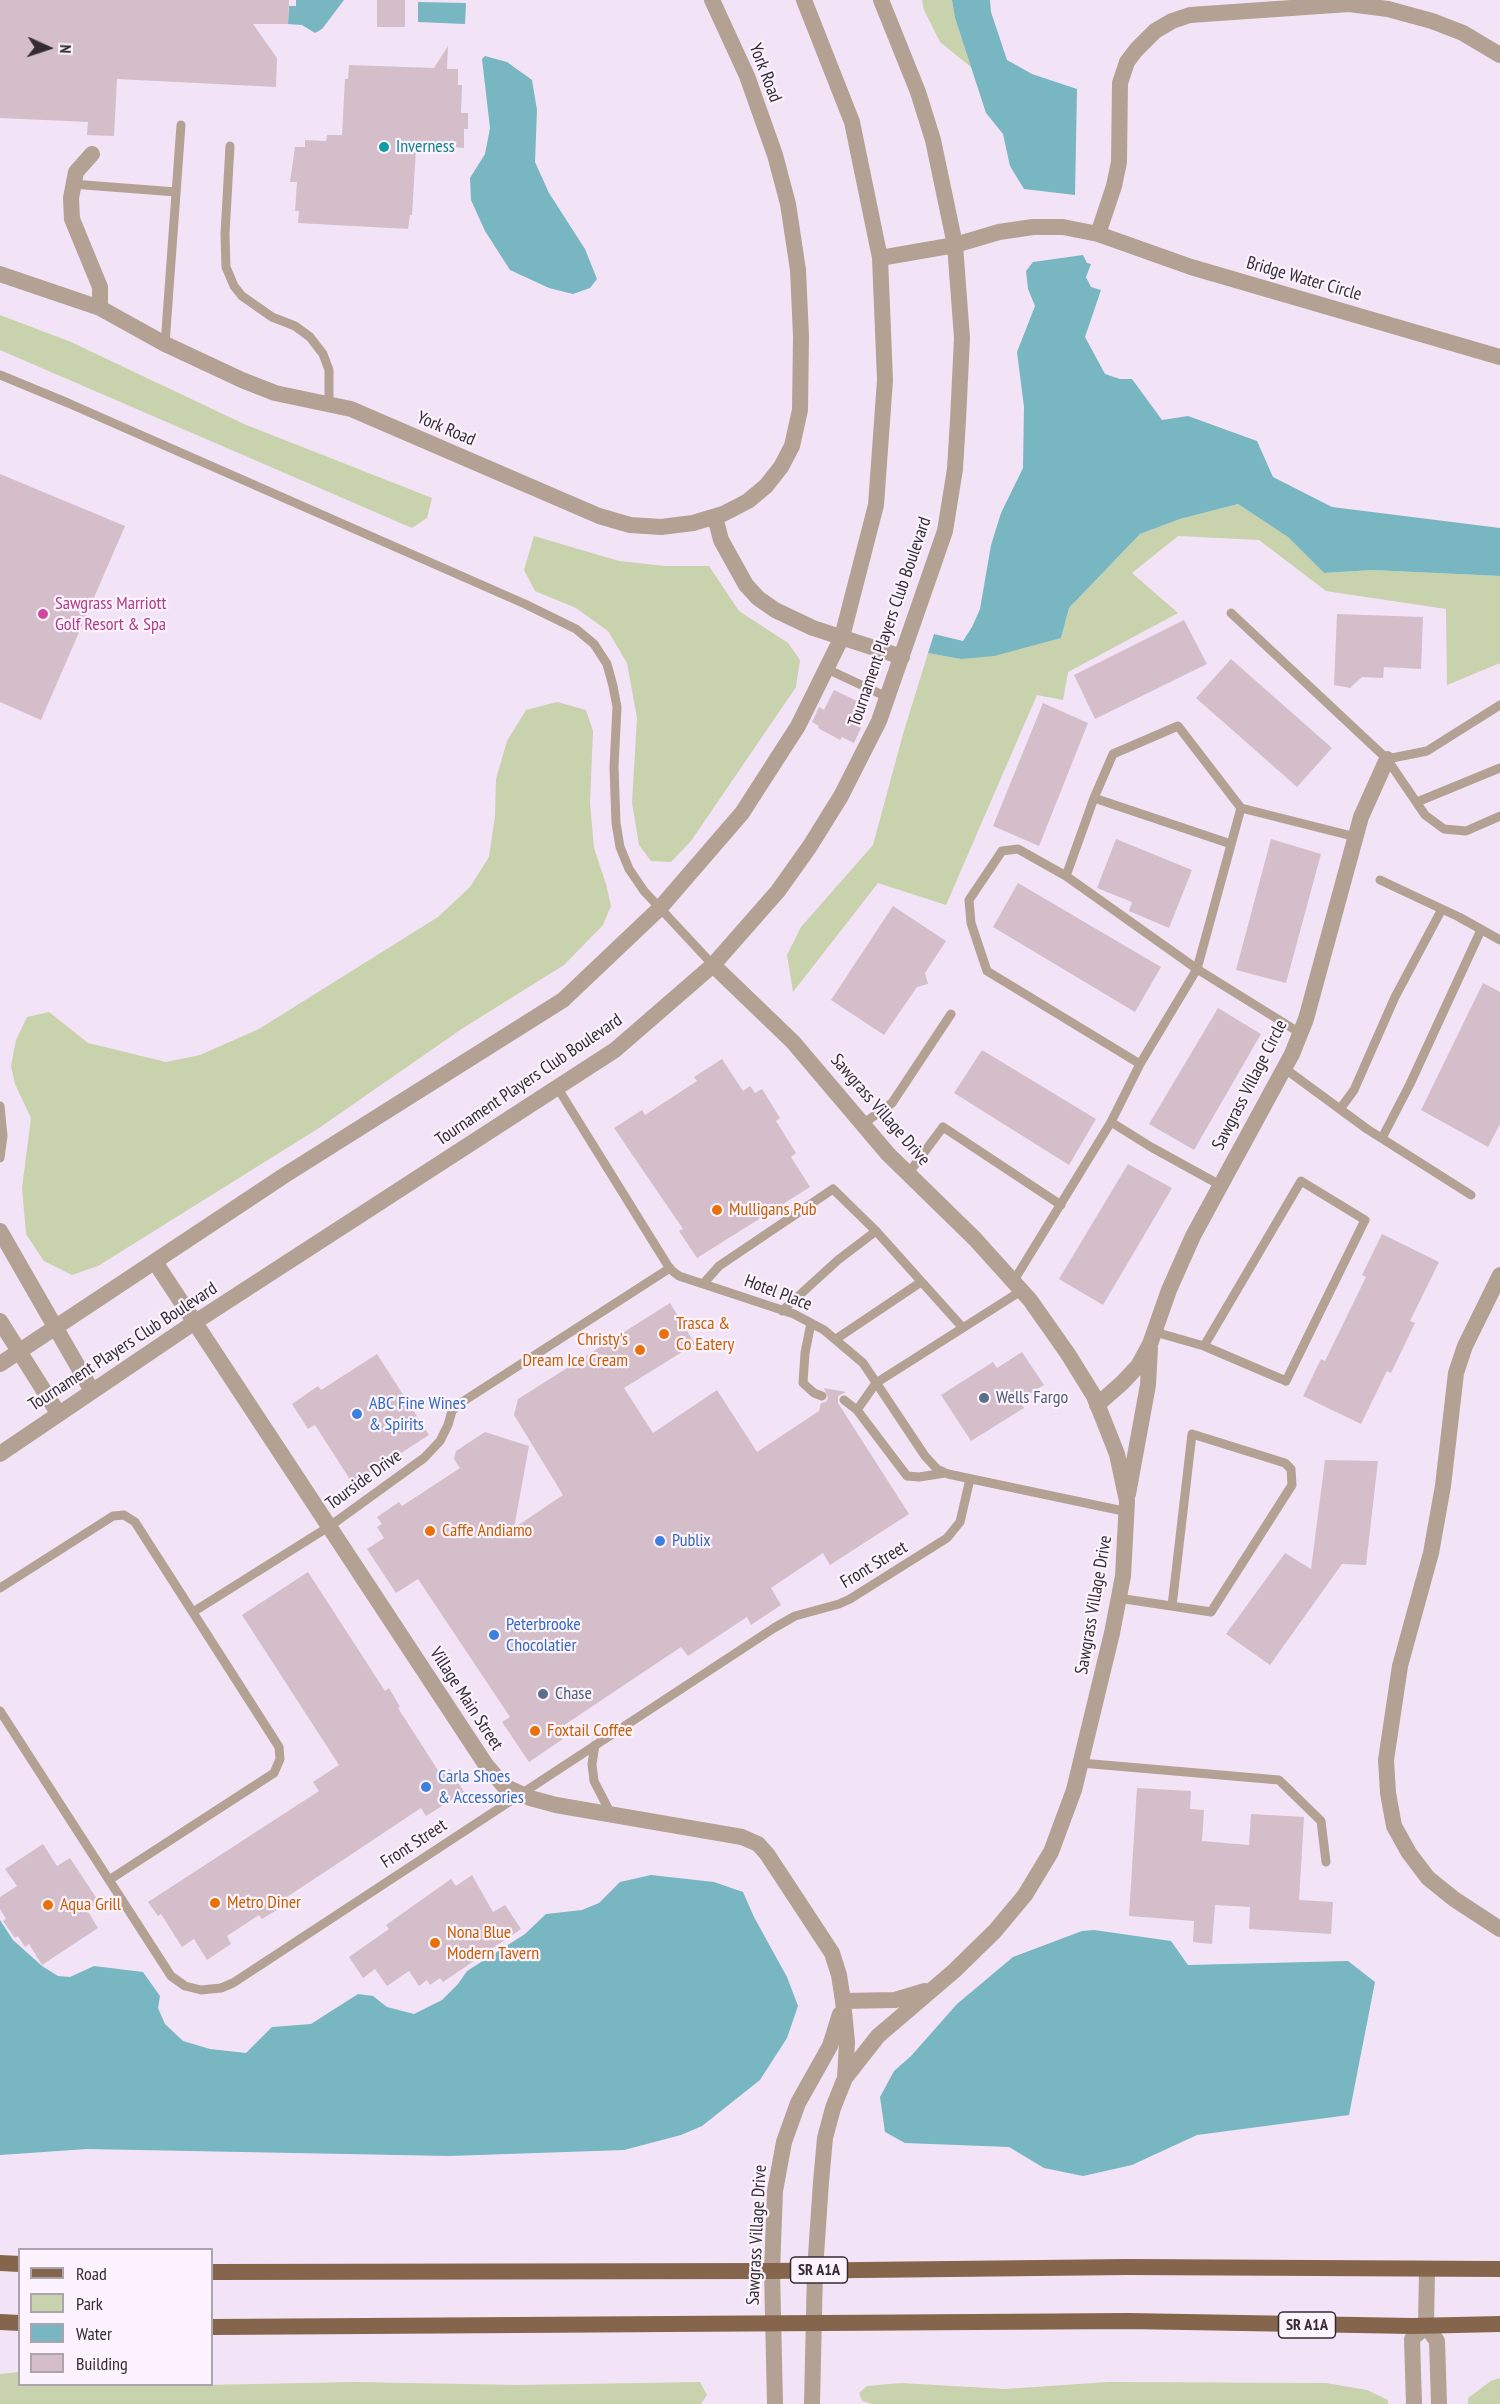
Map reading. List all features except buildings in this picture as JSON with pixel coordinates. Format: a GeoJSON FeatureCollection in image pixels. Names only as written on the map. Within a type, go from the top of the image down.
{"type":"FeatureCollection","features":[{"type":"Feature","properties":{"kind":"main road"},"geometry":{"type":"LineString","coordinates":[[0,2263],[18,2264]]}},
{"type":"Feature","properties":{"kind":"main road","name":"SR A1A"},"geometry":{"type":"LineString","coordinates":[[213,2272],[772,2271],[1128,2267],[1500,2269]]}},
{"type":"Feature","properties":{"kind":"main road","name":"SR A1A"},"geometry":{"type":"LineString","coordinates":[[213,2327],[1128,2321],[1426,2326],[1500,2324]]}},
{"type":"Feature","properties":{"kind":"main road"},"geometry":{"type":"LineString","coordinates":[[0,2322],[18,2323]]}},
{"type":"Feature","properties":{"kind":"street","name":"York Road"},"geometry":{"type":"LineString","coordinates":[[0,274],[100,308],[165,344],[275,393],[351,409],[599,516],[630,525],[661,527],[693,523],[715,517],[748,501],[766,486],[781,467],[792,446],[800,410],[801,336],[798,270],[788,204],[775,155],[747,76],[712,0]]}},
{"type":"Feature","properties":{"kind":"street"},"geometry":{"type":"LineString","coordinates":[[0,1364],[285,1175],[563,1000],[660,908],[742,813],[798,726],[842,637],[876,505],[885,380],[880,258],[852,122],[804,0]]}},
{"type":"Feature","properties":{"kind":"street","name":"Tournament Players Club Boulevard"},"geometry":{"type":"LineString","coordinates":[[0,1454],[196,1322],[615,1050],[713,965],[778,891],[841,796],[879,721],[945,531],[955,469],[962,338],[955,245],[930,130],[918,92],[881,0]]}},
{"type":"Feature","properties":{"kind":"street"},"geometry":{"type":"LineString","coordinates":[[1098,234],[1114,186],[1119,162],[1118,98],[1124,72],[1136,50],[1155,31],[1172,21],[1190,15],[1349,4],[1388,9],[1432,21],[1463,33],[1500,55]]}},
{"type":"Feature","properties":{"kind":"street"},"geometry":{"type":"LineString","coordinates":[[92,154],[76,172],[72,184],[72,219],[100,287],[100,308]]}},
{"type":"Feature","properties":{"kind":"street","name":"Bridge Water Circle"},"geometry":{"type":"LineString","coordinates":[[880,258],[955,245],[999,232],[1033,227],[1063,228],[1098,234],[1191,267],[1500,357]]}},
{"type":"Feature","properties":{"kind":"street"},"geometry":{"type":"LineString","coordinates":[[715,517],[721,540],[746,585],[758,598],[775,610],[813,628],[902,657]]}},
{"type":"Feature","properties":{"kind":"street","name":"Sawgrass Village Circle"},"geometry":{"type":"LineString","coordinates":[[1097,1405],[1138,1366],[1153,1338],[1179,1268],[1300,1033],[1306,1019],[1361,817],[1387,759]]}},
{"type":"Feature","properties":{"kind":"street","name":"Sawgrass Village Drive"},"geometry":{"type":"LineString","coordinates":[[713,965],[793,1042],[888,1154],[975,1239],[1017,1286],[1068,1354],[1097,1405],[1117,1454],[1127,1507],[1123,1576],[1119,1598],[1081,1763],[1070,1802],[1051,1852],[1025,1895],[995,1931],[878,2036],[845,2078],[833,2108],[825,2138],[815,2270],[812,2404]]}},
{"type":"Feature","properties":{"kind":"street"},"geometry":{"type":"LineString","coordinates":[[0,1231],[92,1391]]}},
{"type":"Feature","properties":{"kind":"street","name":"Village Main Street"},"geometry":{"type":"LineString","coordinates":[[155,1262],[486,1765],[504,1786],[520,1794],[556,1805],[742,1837],[758,1844],[767,1854],[832,1953],[839,1975],[843,2001],[847,2042],[845,2078]]}},
{"type":"Feature","properties":{"kind":"street"},"geometry":{"type":"LineString","coordinates":[[1500,1275],[1465,1346],[1455,1373],[1443,1486],[1431,1553],[1400,1666],[1386,1760],[1388,1793],[1394,1826],[1409,1853],[1428,1878],[1454,1899],[1500,1929]]}},
{"type":"Feature","properties":{"kind":"street"},"geometry":{"type":"LineString","coordinates":[[0,1321],[58,1413]]}},
{"type":"Feature","properties":{"kind":"street"},"geometry":{"type":"LineString","coordinates":[[1127,1507],[1148,1385],[1153,1338]]}},
{"type":"Feature","properties":{"kind":"street","name":"Sawgrass Village Drive"},"geometry":{"type":"LineString","coordinates":[[774,2404],[772,2271],[775,2191],[784,2142],[798,2103],[833,2039],[843,2001],[895,2000],[932,1989]]}},
{"type":"Feature","properties":{"kind":"street"},"geometry":{"type":"LineString","coordinates":[[1427,2269],[1426,2326],[1437,2341],[1439,2404]]}},
{"type":"Feature","properties":{"kind":"street"},"geometry":{"type":"LineString","coordinates":[[1414,2404],[1413,2339],[1426,2326]]}},
{"type":"Feature","properties":{"kind":"lane"},"geometry":{"type":"LineString","coordinates":[[165,344],[181,125]]}},
{"type":"Feature","properties":{"kind":"lane"},"geometry":{"type":"LineString","coordinates":[[230,146],[225,234],[226,267],[234,286],[242,296],[272,317],[295,326],[310,337],[323,354],[329,370],[329,403]]}},
{"type":"Feature","properties":{"kind":"lane"},"geometry":{"type":"LineString","coordinates":[[72,184],[176,192]]}},
{"type":"Feature","properties":{"kind":"lane"},"geometry":{"type":"LineString","coordinates":[[0,375],[525,604],[576,629],[594,644],[607,664],[614,686],[617,707],[614,767],[616,824],[620,847],[629,869],[644,891],[713,965]]}},
{"type":"Feature","properties":{"kind":"lane"},"geometry":{"type":"LineString","coordinates":[[1231,613],[1387,759],[1425,815],[1444,830],[1466,831],[1500,816]]}},
{"type":"Feature","properties":{"kind":"lane"},"geometry":{"type":"LineString","coordinates":[[827,669],[888,697]]}},
{"type":"Feature","properties":{"kind":"lane"},"geometry":{"type":"LineString","coordinates":[[1387,759],[1427,751],[1500,705]]}},
{"type":"Feature","properties":{"kind":"lane"},"geometry":{"type":"LineString","coordinates":[[1066,876],[1094,798],[1113,754],[1178,726],[1241,808],[1356,837]]}},
{"type":"Feature","properties":{"kind":"lane"},"geometry":{"type":"LineString","coordinates":[[1417,802],[1500,768]]}},
{"type":"Feature","properties":{"kind":"lane"},"geometry":{"type":"LineString","coordinates":[[1094,798],[1231,844]]}},
{"type":"Feature","properties":{"kind":"lane"},"geometry":{"type":"LineString","coordinates":[[857,1410],[876,1383],[963,1328],[1017,1286],[1061,1205],[1111,1122],[1140,1064],[1197,969],[1241,808]]}},
{"type":"Feature","properties":{"kind":"lane"},"geometry":{"type":"LineString","coordinates":[[1140,1064],[987,971],[971,922],[969,900],[1002,851],[1018,849],[1066,876],[1197,969],[1300,1033]]}},
{"type":"Feature","properties":{"kind":"lane"},"geometry":{"type":"LineString","coordinates":[[1380,880],[1500,940]]}},
{"type":"Feature","properties":{"kind":"lane"},"geometry":{"type":"LineString","coordinates":[[1340,1109],[1353,1090],[1395,997],[1442,909]]}},
{"type":"Feature","properties":{"kind":"lane"},"geometry":{"type":"LineString","coordinates":[[1382,1138],[1410,1084],[1481,930]]}},
{"type":"Feature","properties":{"kind":"lane"},"geometry":{"type":"LineString","coordinates":[[863,1124],[892,1102],[951,1014]]}},
{"type":"Feature","properties":{"kind":"lane"},"geometry":{"type":"LineString","coordinates":[[1284,1068],[1382,1138],[1471,1195]]}},
{"type":"Feature","properties":{"kind":"lane"},"geometry":{"type":"LineString","coordinates":[[557,1086],[670,1268]]}},
{"type":"Feature","properties":{"kind":"lane"},"geometry":{"type":"LineString","coordinates":[[0,1106],[3,1136],[0,1158]]}},
{"type":"Feature","properties":{"kind":"lane"},"geometry":{"type":"LineString","coordinates":[[1111,1122],[1151,1148],[1220,1185]]}},
{"type":"Feature","properties":{"kind":"lane"},"geometry":{"type":"LineString","coordinates":[[908,1174],[943,1127],[1061,1205]]}},
{"type":"Feature","properties":{"kind":"lane"},"geometry":{"type":"LineString","coordinates":[[1153,1338],[1204,1346],[1286,1381],[1365,1220],[1301,1180],[1204,1346]]}},
{"type":"Feature","properties":{"kind":"lane"},"geometry":{"type":"LineString","coordinates":[[703,1284],[719,1266],[833,1189],[876,1232],[963,1328]]}},
{"type":"Feature","properties":{"kind":"lane"},"geometry":{"type":"LineString","coordinates":[[782,1311],[838,1260],[876,1232]]}},
{"type":"Feature","properties":{"kind":"lane","name":"Hotel Place"},"geometry":{"type":"LineString","coordinates":[[670,1268],[680,1276],[811,1323],[836,1339],[863,1363],[925,1456],[937,1469],[970,1479],[1127,1507]]}},
{"type":"Feature","properties":{"kind":"lane","name":"Tourside Drive"},"geometry":{"type":"LineString","coordinates":[[193,1612],[330,1526],[424,1458],[440,1441],[452,1411],[459,1404],[670,1268]]}},
{"type":"Feature","properties":{"kind":"lane"},"geometry":{"type":"LineString","coordinates":[[836,1339],[921,1282]]}},
{"type":"Feature","properties":{"kind":"lane"},"geometry":{"type":"LineString","coordinates":[[811,1323],[805,1353],[803,1383],[814,1394],[822,1396]]}},
{"type":"Feature","properties":{"kind":"lane"},"geometry":{"type":"LineString","coordinates":[[844,1400],[857,1410],[907,1476],[919,1477],[945,1473]]}},
{"type":"Feature","properties":{"kind":"lane"},"geometry":{"type":"LineString","coordinates":[[1119,1598],[1211,1612],[1292,1485],[1291,1469],[1285,1463],[1192,1434],[1172,1606]]}},
{"type":"Feature","properties":{"kind":"lane","name":"Front Street"},"geometry":{"type":"LineString","coordinates":[[0,1711],[171,1976],[185,1986],[201,1990],[221,1988],[233,1983],[774,1628],[795,1616],[850,1599],[947,1538],[960,1521],[970,1479]]}},
{"type":"Feature","properties":{"kind":"lane"},"geometry":{"type":"LineString","coordinates":[[0,1588],[113,1516],[124,1515],[135,1522],[279,1747],[280,1759],[274,1773],[109,1880]]}},
{"type":"Feature","properties":{"kind":"lane"},"geometry":{"type":"LineString","coordinates":[[594,1745],[592,1764],[594,1781],[611,1814]]}},
{"type":"Feature","properties":{"kind":"lane"},"geometry":{"type":"LineString","coordinates":[[1081,1763],[1279,1780],[1321,1821],[1326,1862]]}},
{"type":"Feature","properties":{"kind":"green space"},"geometry":{"type":"Polygon","coordinates":[[[922,0],[952,0],[955,18],[971,67],[940,42],[924,10],[922,0]]]}},
{"type":"Feature","properties":{"kind":"green space"},"geometry":{"type":"Polygon","coordinates":[[[0,315],[71,342],[244,424],[432,498],[427,518],[412,528],[0,350],[0,315]]]}},
{"type":"Feature","properties":{"kind":"green space"},"geometry":{"type":"Polygon","coordinates":[[[1238,504],[1288,537],[1324,573],[1372,570],[1500,576],[1500,663],[1447,685],[1446,609],[1326,591],[1259,540],[1178,536],[1132,573],[1178,613],[1068,672],[1063,700],[1037,695],[946,905],[878,883],[793,992],[787,955],[801,927],[873,845],[928,653],[961,659],[1061,638],[1069,608],[1140,534],[1180,519],[1238,504]]]}},
{"type":"Feature","properties":{"kind":"green space"},"geometry":{"type":"Polygon","coordinates":[[[534,536],[619,561],[665,566],[709,566],[739,611],[788,643],[800,660],[796,687],[691,841],[671,862],[651,861],[639,845],[632,803],[637,718],[627,663],[608,631],[576,608],[535,591],[524,570],[534,536]]]}},
{"type":"Feature","properties":{"kind":"green space"},"geometry":{"type":"Polygon","coordinates":[[[557,702],[586,710],[593,731],[590,803],[594,848],[611,906],[603,925],[564,965],[463,1028],[319,1128],[98,1266],[72,1275],[44,1261],[26,1234],[22,1188],[31,1118],[15,1084],[11,1066],[16,1040],[27,1017],[49,1012],[88,1043],[166,1062],[200,1055],[259,1029],[438,917],[470,887],[489,857],[495,816],[496,779],[507,741],[526,710],[557,702]]]}},
{"type":"Feature","properties":{"kind":"green space"},"geometry":{"type":"Polygon","coordinates":[[[18,2372],[18,2386],[213,2386],[354,2382],[518,2385],[700,2382],[707,2395],[701,2404],[0,2404],[0,2374],[18,2372]]]}},
{"type":"Feature","properties":{"kind":"green space"},"geometry":{"type":"Polygon","coordinates":[[[1500,2378],[1500,2404],[1468,2404],[1468,2398],[1491,2381],[1500,2378]]]}},
{"type":"Feature","properties":{"kind":"green space"},"geometry":{"type":"Polygon","coordinates":[[[1108,2382],[1326,2383],[1367,2390],[1388,2400],[1388,2404],[872,2404],[862,2401],[859,2393],[867,2386],[901,2383],[1005,2389],[1108,2382]]]}},
{"type":"Feature","properties":{"kind":"water"},"geometry":{"type":"Polygon","coordinates":[[[296,0],[344,0],[322,29],[315,33],[302,25],[288,24],[289,6],[296,6],[296,0]]]}},
{"type":"Feature","properties":{"kind":"water"},"geometry":{"type":"Polygon","coordinates":[[[952,0],[990,0],[991,12],[1007,60],[1032,74],[1077,89],[1075,195],[1024,189],[1010,166],[1003,134],[986,113],[955,18],[952,0]]]}},
{"type":"Feature","properties":{"kind":"water"},"geometry":{"type":"Polygon","coordinates":[[[418,2],[466,3],[465,24],[418,22],[418,2]]]}},
{"type":"Feature","properties":{"kind":"water"},"geometry":{"type":"Polygon","coordinates":[[[485,56],[507,62],[532,80],[537,110],[535,162],[549,193],[585,249],[597,279],[590,288],[573,294],[549,288],[510,270],[485,231],[471,200],[470,178],[485,154],[490,128],[482,59],[485,56]]]}},
{"type":"Feature","properties":{"kind":"water"},"geometry":{"type":"Polygon","coordinates":[[[1083,255],[1087,263],[1091,264],[1086,277],[1091,287],[1101,290],[1085,337],[1105,374],[1120,379],[1132,379],[1162,420],[1188,416],[1257,441],[1273,477],[1332,507],[1500,528],[1500,576],[1372,570],[1324,573],[1288,537],[1238,504],[1180,519],[1140,534],[1069,608],[1061,638],[994,656],[961,659],[928,653],[934,634],[963,641],[972,627],[980,609],[991,545],[1001,513],[1023,468],[1024,407],[1017,352],[1035,306],[1028,289],[1026,271],[1033,262],[1083,255]]]}},
{"type":"Feature","properties":{"kind":"water"},"geometry":{"type":"Polygon","coordinates":[[[651,1875],[714,1882],[743,1892],[787,1977],[798,2006],[787,2038],[760,2080],[702,2126],[681,2135],[624,2150],[449,2156],[87,2149],[0,2155],[0,1920],[13,1940],[42,1966],[58,1976],[70,1977],[94,1966],[143,1972],[160,1996],[158,2008],[165,2024],[183,2041],[210,2049],[246,2053],[272,2027],[311,2024],[358,1994],[373,1996],[387,2007],[414,2014],[442,2000],[467,1971],[525,1934],[546,1914],[582,1910],[599,1903],[620,1882],[651,1875]]]}},
{"type":"Feature","properties":{"kind":"water"},"geometry":{"type":"Polygon","coordinates":[[[1094,1930],[1171,1941],[1188,1965],[1348,1961],[1375,1982],[1349,2115],[1197,2135],[1132,2165],[1083,2176],[1044,2168],[1009,2147],[905,2143],[885,2132],[880,2097],[894,2071],[911,2056],[957,2004],[1013,1957],[1082,1931],[1094,1930]]]}},
{"type":"Feature","properties":{"kind":"place","name":"Inverness"},"geometry":{"type":"Point","coordinates":[384,147]}},
{"type":"Feature","properties":{"kind":"place","name":"Sawgrass Marriott Golf Resort & Spa"},"geometry":{"type":"Point","coordinates":[43,614]}},
{"type":"Feature","properties":{"kind":"place","name":"Mulligans Pub"},"geometry":{"type":"Point","coordinates":[717,1210]}},
{"type":"Feature","properties":{"kind":"place","name":"Trasca & Co Eatery"},"geometry":{"type":"Point","coordinates":[664,1334]}},
{"type":"Feature","properties":{"kind":"place","name":"Christy's Dream Ice Cream"},"geometry":{"type":"Point","coordinates":[640,1350]}},
{"type":"Feature","properties":{"kind":"place","name":"Wells Fargo"},"geometry":{"type":"Point","coordinates":[984,1398]}},
{"type":"Feature","properties":{"kind":"place","name":"ABC Fine Wines & Spirits"},"geometry":{"type":"Point","coordinates":[357,1414]}},
{"type":"Feature","properties":{"kind":"place","name":"Caffe Andiamo"},"geometry":{"type":"Point","coordinates":[430,1531]}},
{"type":"Feature","properties":{"kind":"place","name":"Publix"},"geometry":{"type":"Point","coordinates":[660,1541]}},
{"type":"Feature","properties":{"kind":"place","name":"Peterbrooke Chocolatier"},"geometry":{"type":"Point","coordinates":[494,1635]}},
{"type":"Feature","properties":{"kind":"place","name":"Chase"},"geometry":{"type":"Point","coordinates":[543,1694]}},
{"type":"Feature","properties":{"kind":"place","name":"Foxtail Coffee"},"geometry":{"type":"Point","coordinates":[535,1731]}},
{"type":"Feature","properties":{"kind":"place","name":"Carla Shoes & Accessories"},"geometry":{"type":"Point","coordinates":[426,1787]}},
{"type":"Feature","properties":{"kind":"place","name":"Metro Diner"},"geometry":{"type":"Point","coordinates":[215,1903]}},
{"type":"Feature","properties":{"kind":"place","name":"Aqua Grill"},"geometry":{"type":"Point","coordinates":[48,1905]}},
{"type":"Feature","properties":{"kind":"place","name":"Nona Blue Modern Tavern"},"geometry":{"type":"Point","coordinates":[435,1943]}}]}
